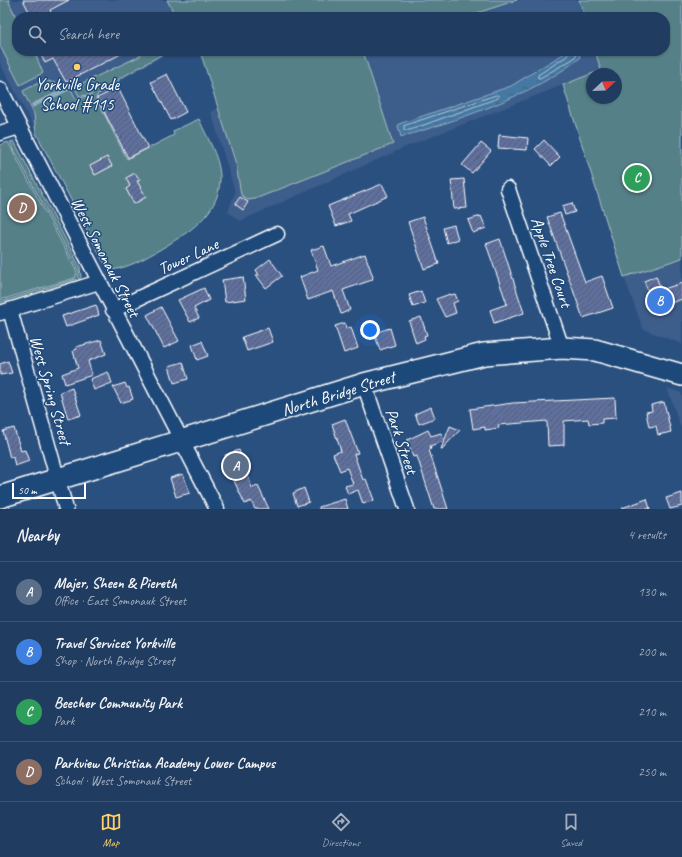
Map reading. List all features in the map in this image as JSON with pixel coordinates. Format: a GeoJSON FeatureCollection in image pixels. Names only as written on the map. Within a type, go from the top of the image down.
{"type":"FeatureCollection","features":[{"type":"Feature","properties":{"kind":"highway","name":"North Bridge Street"},"geometry":{"type":"LineString","coordinates":[[0,497],[182,442],[364,384],[484,354],[562,348],[595,350],[682,375]]}},
{"type":"Feature","properties":{"kind":"street","name":"West Somonauk Street"},"geometry":{"type":"LineString","coordinates":[[0,88],[113,310],[217,509]]}},
{"type":"Feature","properties":{"kind":"street"},"geometry":{"type":"LineString","coordinates":[[0,133],[19,127]]}},
{"type":"Feature","properties":{"kind":"street","name":"Apple Tree Court"},"geometry":{"type":"LineString","coordinates":[[508,189],[562,348]]}},
{"type":"Feature","properties":{"kind":"street","name":"Tower Lane"},"geometry":{"type":"LineString","coordinates":[[113,310],[277,234]]}},
{"type":"Feature","properties":{"kind":"street"},"geometry":{"type":"LineString","coordinates":[[5,311],[99,282]]}},
{"type":"Feature","properties":{"kind":"street","name":"West Spring Street"},"geometry":{"type":"LineString","coordinates":[[5,311],[66,509]]}},
{"type":"Feature","properties":{"kind":"street","name":"Park Street"},"geometry":{"type":"LineString","coordinates":[[364,384],[407,509]]}},
{"type":"Feature","properties":{"kind":"shaded area"},"geometry":{"type":"Polygon","coordinates":[[[0,0],[579,0],[583,12],[12,12],[12,56],[162,56],[35,129],[0,63],[0,0]]]}},
{"type":"Feature","properties":{"kind":"shaded area"},"geometry":{"type":"Polygon","coordinates":[[[203,56],[597,56],[600,68],[586,68],[586,76],[408,146],[240,221],[228,212],[235,192],[211,112],[219,108],[203,56]]]}},
{"type":"Feature","properties":{"kind":"shaded area"},"geometry":{"type":"Polygon","coordinates":[[[682,258],[682,344],[643,329],[624,277],[682,258]]]}},
{"type":"Feature","properties":{"kind":"shaded area"},"geometry":{"type":"Polygon","coordinates":[[[667,388],[682,393],[682,431],[667,388]]]}},
{"type":"Feature","properties":{"kind":"green space"},"geometry":{"type":"Polygon","coordinates":[[[0,0],[10,0],[9,2],[14,12],[12,12],[12,56],[36,56],[43,73],[20,85],[0,46],[0,0]]]}},
{"type":"Feature","properties":{"kind":"green space"},"geometry":{"type":"Polygon","coordinates":[[[167,0],[517,0],[480,12],[173,12],[167,0]]]}},
{"type":"Feature","properties":{"kind":"green space"},"geometry":{"type":"Polygon","coordinates":[[[579,0],[682,0],[682,258],[624,277],[563,85],[586,76],[586,104],[622,104],[622,68],[600,68],[597,56],[670,56],[670,12],[583,12],[579,0]]]}},
{"type":"Feature","properties":{"kind":"green space"},"geometry":{"type":"Polygon","coordinates":[[[140,56],[159,56],[119,79],[117,87],[98,94],[96,98],[127,159],[174,135],[173,131],[199,119],[216,156],[220,172],[218,192],[214,203],[200,222],[161,249],[137,262],[116,269],[110,270],[103,261],[36,133],[34,114],[23,91],[44,80],[69,87],[32,104],[33,107],[71,89],[76,99],[92,95],[79,96],[74,87],[140,56]]]}},
{"type":"Feature","properties":{"kind":"green space"},"geometry":{"type":"Polygon","coordinates":[[[202,56],[365,56],[393,144],[255,199],[248,200],[241,195],[236,164],[202,56]]]}},
{"type":"Feature","properties":{"kind":"green space"},"geometry":{"type":"Polygon","coordinates":[[[14,141],[80,267],[81,277],[79,280],[77,277],[79,272],[10,142],[14,141]]]}},
{"type":"Feature","properties":{"kind":"green space"},"geometry":{"type":"Polygon","coordinates":[[[8,142],[77,272],[75,278],[0,300],[0,145],[8,142]]]}},
{"type":"Feature","properties":{"kind":"green space"},"geometry":{"type":"Polygon","coordinates":[[[76,279],[77,282],[0,305],[0,302],[76,279]]]}},
{"type":"Feature","properties":{"kind":"water"},"geometry":{"type":"Polygon","coordinates":[[[560,56],[580,56],[580,58],[561,72],[518,95],[471,114],[401,137],[398,126],[399,124],[511,86],[560,56]]]}},
{"type":"Feature","properties":{"kind":"building"},"geometry":{"type":"Polygon","coordinates":[[[23,0],[69,0],[50,10],[51,12],[29,12],[23,0]]]}},
{"type":"Feature","properties":{"kind":"building","name":"Yorkville Grade School #115"},"geometry":{"type":"Polygon","coordinates":[[[42,56],[117,56],[66,82],[53,59],[45,63],[42,56]]]}},
{"type":"Feature","properties":{"kind":"building"},"geometry":{"type":"Polygon","coordinates":[[[167,74],[186,112],[171,120],[151,82],[167,74]]]}},
{"type":"Feature","properties":{"kind":"building"},"geometry":{"type":"Polygon","coordinates":[[[118,88],[148,148],[128,158],[97,98],[118,88]]]}},
{"type":"Feature","properties":{"kind":"building"},"geometry":{"type":"Polygon","coordinates":[[[499,135],[528,138],[527,150],[498,148],[499,135]]]}},
{"type":"Feature","properties":{"kind":"building"},"geometry":{"type":"Polygon","coordinates":[[[544,140],[560,157],[551,166],[535,149],[544,140]]]}},
{"type":"Feature","properties":{"kind":"building"},"geometry":{"type":"Polygon","coordinates":[[[481,143],[491,151],[472,173],[462,165],[481,143]]]}},
{"type":"Feature","properties":{"kind":"building"},"geometry":{"type":"Polygon","coordinates":[[[107,157],[112,166],[95,175],[90,166],[107,157]]]}},
{"type":"Feature","properties":{"kind":"building"},"geometry":{"type":"Polygon","coordinates":[[[135,173],[140,180],[137,181],[146,197],[134,204],[126,189],[130,186],[126,178],[135,173]]]}},
{"type":"Feature","properties":{"kind":"building"},"geometry":{"type":"Polygon","coordinates":[[[464,179],[467,208],[454,209],[451,180],[464,179]]]}},
{"type":"Feature","properties":{"kind":"building"},"geometry":{"type":"Polygon","coordinates":[[[382,184],[388,196],[348,214],[351,221],[336,226],[328,206],[382,184]]]}},
{"type":"Feature","properties":{"kind":"building"},"geometry":{"type":"Polygon","coordinates":[[[240,197],[248,202],[243,210],[235,204],[240,197]]]}},
{"type":"Feature","properties":{"kind":"building"},"geometry":{"type":"Polygon","coordinates":[[[572,203],[575,212],[565,215],[562,206],[572,203]]]}},
{"type":"Feature","properties":{"kind":"building"},"geometry":{"type":"Polygon","coordinates":[[[560,213],[585,282],[602,276],[613,308],[583,318],[547,217],[560,213]]]}},
{"type":"Feature","properties":{"kind":"building"},"geometry":{"type":"Polygon","coordinates":[[[481,216],[486,228],[473,233],[468,220],[481,216]]]}},
{"type":"Feature","properties":{"kind":"building"},"geometry":{"type":"Polygon","coordinates":[[[423,217],[439,264],[424,269],[408,222],[423,217]]]}},
{"type":"Feature","properties":{"kind":"building"},"geometry":{"type":"Polygon","coordinates":[[[454,225],[458,239],[447,243],[443,228],[454,225]]]}},
{"type":"Feature","properties":{"kind":"building"},"geometry":{"type":"Polygon","coordinates":[[[500,239],[524,313],[494,323],[490,310],[507,304],[486,244],[500,239]]]}},
{"type":"Feature","properties":{"kind":"building"},"geometry":{"type":"Polygon","coordinates":[[[324,246],[331,266],[365,254],[373,277],[372,280],[343,290],[350,310],[341,314],[333,291],[308,300],[300,277],[318,270],[311,250],[324,246]]]}},
{"type":"Feature","properties":{"kind":"building"},"geometry":{"type":"Polygon","coordinates":[[[270,259],[282,276],[266,288],[256,275],[259,275],[256,270],[270,259]]]}},
{"type":"Feature","properties":{"kind":"building"},"geometry":{"type":"Polygon","coordinates":[[[656,276],[661,290],[682,283],[682,299],[657,308],[651,290],[648,291],[644,281],[656,276]]]}},
{"type":"Feature","properties":{"kind":"building"},"geometry":{"type":"Polygon","coordinates":[[[243,277],[246,299],[225,302],[222,280],[243,277]]]}},
{"type":"Feature","properties":{"kind":"building"},"geometry":{"type":"Polygon","coordinates":[[[204,288],[209,300],[194,308],[199,318],[190,322],[178,300],[204,288]]]}},
{"type":"Feature","properties":{"kind":"building"},"geometry":{"type":"Polygon","coordinates":[[[421,291],[425,303],[413,307],[409,295],[421,291]]]}},
{"type":"Feature","properties":{"kind":"building"},"geometry":{"type":"Polygon","coordinates":[[[450,294],[455,294],[458,301],[453,303],[456,313],[445,317],[436,299],[450,294]]]}},
{"type":"Feature","properties":{"kind":"building"},"geometry":{"type":"Polygon","coordinates":[[[96,305],[99,315],[66,327],[62,316],[96,305]]]}},
{"type":"Feature","properties":{"kind":"building"},"geometry":{"type":"Polygon","coordinates":[[[161,307],[179,341],[164,348],[147,315],[161,307]]]}},
{"type":"Feature","properties":{"kind":"building"},"geometry":{"type":"Polygon","coordinates":[[[421,317],[427,335],[424,336],[425,339],[416,343],[409,321],[421,317]]]}},
{"type":"Feature","properties":{"kind":"building"},"geometry":{"type":"Polygon","coordinates":[[[345,323],[346,329],[351,327],[358,348],[344,353],[335,326],[345,323]]]}},
{"type":"Feature","properties":{"kind":"building"},"geometry":{"type":"Polygon","coordinates":[[[268,328],[273,342],[247,351],[242,337],[268,328]]]}},
{"type":"Feature","properties":{"kind":"building"},"geometry":{"type":"Polygon","coordinates":[[[390,328],[395,345],[380,350],[374,333],[390,328]]]}},
{"type":"Feature","properties":{"kind":"building"},"geometry":{"type":"Polygon","coordinates":[[[101,340],[106,354],[88,361],[92,375],[65,384],[62,374],[78,368],[73,351],[77,349],[76,347],[101,340]]]}},
{"type":"Feature","properties":{"kind":"building"},"geometry":{"type":"Polygon","coordinates":[[[202,341],[208,356],[197,360],[192,345],[202,341]]]}},
{"type":"Feature","properties":{"kind":"building"},"geometry":{"type":"Polygon","coordinates":[[[8,361],[12,373],[0,375],[0,364],[8,361]]]}},
{"type":"Feature","properties":{"kind":"building"},"geometry":{"type":"Polygon","coordinates":[[[183,362],[188,379],[174,383],[169,366],[183,362]]]}},
{"type":"Feature","properties":{"kind":"building"},"geometry":{"type":"Polygon","coordinates":[[[108,372],[112,383],[94,390],[90,379],[108,372]]]}},
{"type":"Feature","properties":{"kind":"building"},"geometry":{"type":"Polygon","coordinates":[[[125,383],[127,388],[129,387],[133,399],[121,403],[113,387],[125,383]]]}},
{"type":"Feature","properties":{"kind":"building"},"geometry":{"type":"Polygon","coordinates":[[[72,388],[81,415],[68,419],[60,392],[72,388]]]}},
{"type":"Feature","properties":{"kind":"building"},"geometry":{"type":"Polygon","coordinates":[[[615,398],[616,418],[602,419],[602,423],[589,424],[588,419],[564,421],[564,445],[548,446],[547,421],[498,425],[499,428],[485,430],[485,427],[473,429],[470,409],[513,403],[615,398]]]}},
{"type":"Feature","properties":{"kind":"building"},"geometry":{"type":"Polygon","coordinates":[[[664,402],[671,432],[658,435],[656,426],[649,427],[646,412],[652,411],[651,405],[664,402]]]}},
{"type":"Feature","properties":{"kind":"building"},"geometry":{"type":"Polygon","coordinates":[[[431,407],[435,418],[419,424],[415,414],[431,407]]]}},
{"type":"Feature","properties":{"kind":"building"},"geometry":{"type":"Polygon","coordinates":[[[345,419],[358,453],[354,454],[363,480],[366,479],[374,500],[363,504],[358,490],[348,494],[345,486],[353,484],[347,468],[340,471],[333,454],[341,451],[332,424],[345,419]]]}},
{"type":"Feature","properties":{"kind":"building"},"geometry":{"type":"Polygon","coordinates":[[[450,426],[460,430],[441,449],[450,426]]]}},
{"type":"Feature","properties":{"kind":"building"},"geometry":{"type":"Polygon","coordinates":[[[14,428],[21,451],[25,450],[29,461],[15,466],[13,457],[10,458],[3,431],[14,428]]]}},
{"type":"Feature","properties":{"kind":"building"},"geometry":{"type":"Polygon","coordinates":[[[428,430],[431,436],[441,433],[444,441],[430,446],[431,449],[429,450],[448,509],[434,509],[417,456],[413,457],[407,440],[428,430]]]}},
{"type":"Feature","properties":{"kind":"building"},"geometry":{"type":"Polygon","coordinates":[[[239,450],[252,488],[258,486],[269,509],[255,509],[251,501],[245,504],[235,483],[225,455],[239,450]]]}},
{"type":"Feature","properties":{"kind":"building"},"geometry":{"type":"Polygon","coordinates":[[[183,474],[190,493],[176,497],[170,478],[183,474]]]}},
{"type":"Feature","properties":{"kind":"building"},"geometry":{"type":"Polygon","coordinates":[[[304,488],[309,502],[297,506],[293,493],[304,488]]]}},
{"type":"Feature","properties":{"kind":"building"},"geometry":{"type":"Polygon","coordinates":[[[682,493],[682,506],[670,509],[666,498],[682,493]]]}},
{"type":"Feature","properties":{"kind":"building"},"geometry":{"type":"Polygon","coordinates":[[[345,499],[348,509],[319,509],[319,507],[345,499]]]}},
{"type":"Feature","properties":{"kind":"building"},"geometry":{"type":"Polygon","coordinates":[[[647,499],[650,509],[622,508],[647,499]]]}},
{"type":"Feature","properties":{"kind":"waterway"},"geometry":{"type":"LineString","coordinates":[[33,105],[69,88]]}},
{"type":"Feature","properties":{"kind":"place","name":"Yorkville Grade School #115"},"geometry":{"type":"Point","coordinates":[77,67]}},
{"type":"Feature","properties":{"kind":"place","name":"Beecher Community Park"},"geometry":{"type":"Point","coordinates":[637,178]}},
{"type":"Feature","properties":{"kind":"place","name":"Parkview Christian Academy Lower Campus"},"geometry":{"type":"Point","coordinates":[22,208]}},
{"type":"Feature","properties":{"kind":"place","name":"Travel Services Yorkville"},"geometry":{"type":"Point","coordinates":[660,301]}},
{"type":"Feature","properties":{"kind":"place","name":"Majer, Sheen & Piereth"},"geometry":{"type":"Point","coordinates":[236,466]}}]}
